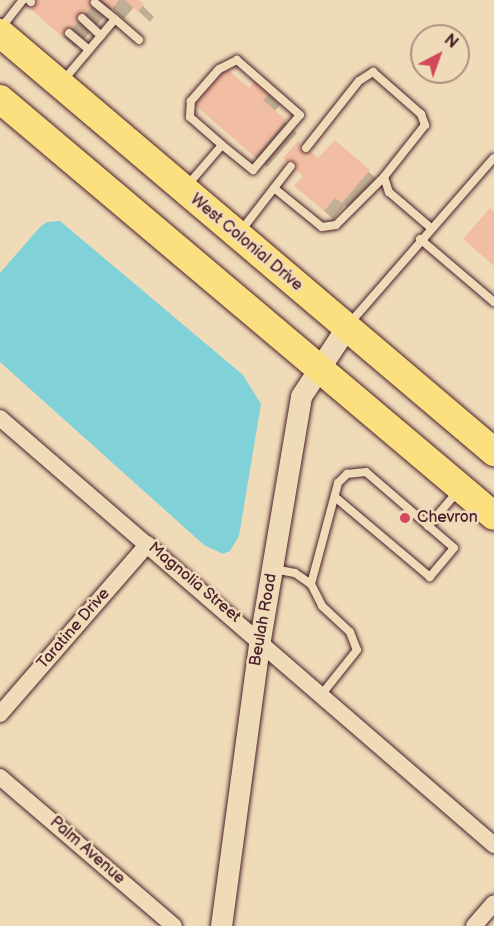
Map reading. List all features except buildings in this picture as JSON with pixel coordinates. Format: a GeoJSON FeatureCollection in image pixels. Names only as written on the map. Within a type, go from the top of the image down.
{"type":"FeatureCollection","features":[{"type":"Feature","properties":{"kind":"highway","name":"West Colonial Drive"},"geometry":{"type":"LineString","coordinates":[[0,33],[494,452]]}},
{"type":"Feature","properties":{"kind":"highway"},"geometry":{"type":"LineString","coordinates":[[0,99],[494,516]]}},
{"type":"Feature","properties":{"kind":"street","name":"Beulah Road"},"geometry":{"type":"LineString","coordinates":[[221,926],[260,639],[301,396],[346,328]]}},
{"type":"Feature","properties":{"kind":"street","name":"Magnolia Street"},"geometry":{"type":"LineString","coordinates":[[0,418],[260,639],[494,845]]}},
{"type":"Feature","properties":{"kind":"street","name":"Taratine Drive"},"geometry":{"type":"LineString","coordinates":[[0,714],[148,544]]}},
{"type":"Feature","properties":{"kind":"street","name":"Palm Avenue"},"geometry":{"type":"LineString","coordinates":[[0,777],[174,926]]}},
{"type":"Feature","properties":{"kind":"street"},"geometry":{"type":"LineString","coordinates":[[474,926],[494,903]]}},
{"type":"Feature","properties":{"kind":"lane"},"geometry":{"type":"LineString","coordinates":[[0,29],[28,1]]}},
{"type":"Feature","properties":{"kind":"lane"},"geometry":{"type":"LineString","coordinates":[[95,3],[139,40]]}},
{"type":"Feature","properties":{"kind":"lane"},"geometry":{"type":"LineString","coordinates":[[82,18],[101,36]]}},
{"type":"Feature","properties":{"kind":"lane"},"geometry":{"type":"LineString","coordinates":[[60,84],[115,19]]}},
{"type":"Feature","properties":{"kind":"lane"},"geometry":{"type":"LineString","coordinates":[[69,33],[89,50]]}},
{"type":"Feature","properties":{"kind":"lane"},"geometry":{"type":"LineString","coordinates":[[237,60],[300,114],[253,170],[222,145],[190,117],[191,101],[219,69],[237,60]]}},
{"type":"Feature","properties":{"kind":"lane"},"geometry":{"type":"LineString","coordinates":[[274,188],[322,227],[336,225],[384,177],[425,125],[421,114],[373,72],[359,81],[306,148]]}},
{"type":"Feature","properties":{"kind":"lane"},"geometry":{"type":"LineString","coordinates":[[184,190],[222,145]]}},
{"type":"Feature","properties":{"kind":"lane"},"geometry":{"type":"LineString","coordinates":[[346,328],[420,239],[494,158]]}},
{"type":"Feature","properties":{"kind":"lane"},"geometry":{"type":"LineString","coordinates":[[237,235],[291,166]]}},
{"type":"Feature","properties":{"kind":"lane"},"geometry":{"type":"LineString","coordinates":[[384,177],[389,192],[430,228]]}},
{"type":"Feature","properties":{"kind":"lane"},"geometry":{"type":"LineString","coordinates":[[420,239],[494,302]]}},
{"type":"Feature","properties":{"kind":"lane"},"geometry":{"type":"LineString","coordinates":[[311,584],[334,497],[338,483],[347,474],[366,472],[454,548],[430,578],[334,497]]}},
{"type":"Feature","properties":{"kind":"lane"},"geometry":{"type":"LineString","coordinates":[[428,526],[460,488]]}},
{"type":"Feature","properties":{"kind":"lane"},"geometry":{"type":"LineString","coordinates":[[273,569],[295,573],[311,584],[322,606],[350,632],[357,650],[322,694]]}},
{"type":"Feature","properties":{"kind":"water"},"geometry":{"type":"Polygon","coordinates":[[[60,221],[243,375],[261,404],[239,536],[230,551],[223,554],[204,545],[0,362],[0,273],[40,227],[47,222],[60,221]]]}},
{"type":"Feature","properties":{"kind":"place","name":"Chevron"},"geometry":{"type":"Point","coordinates":[405,518]}}]}
